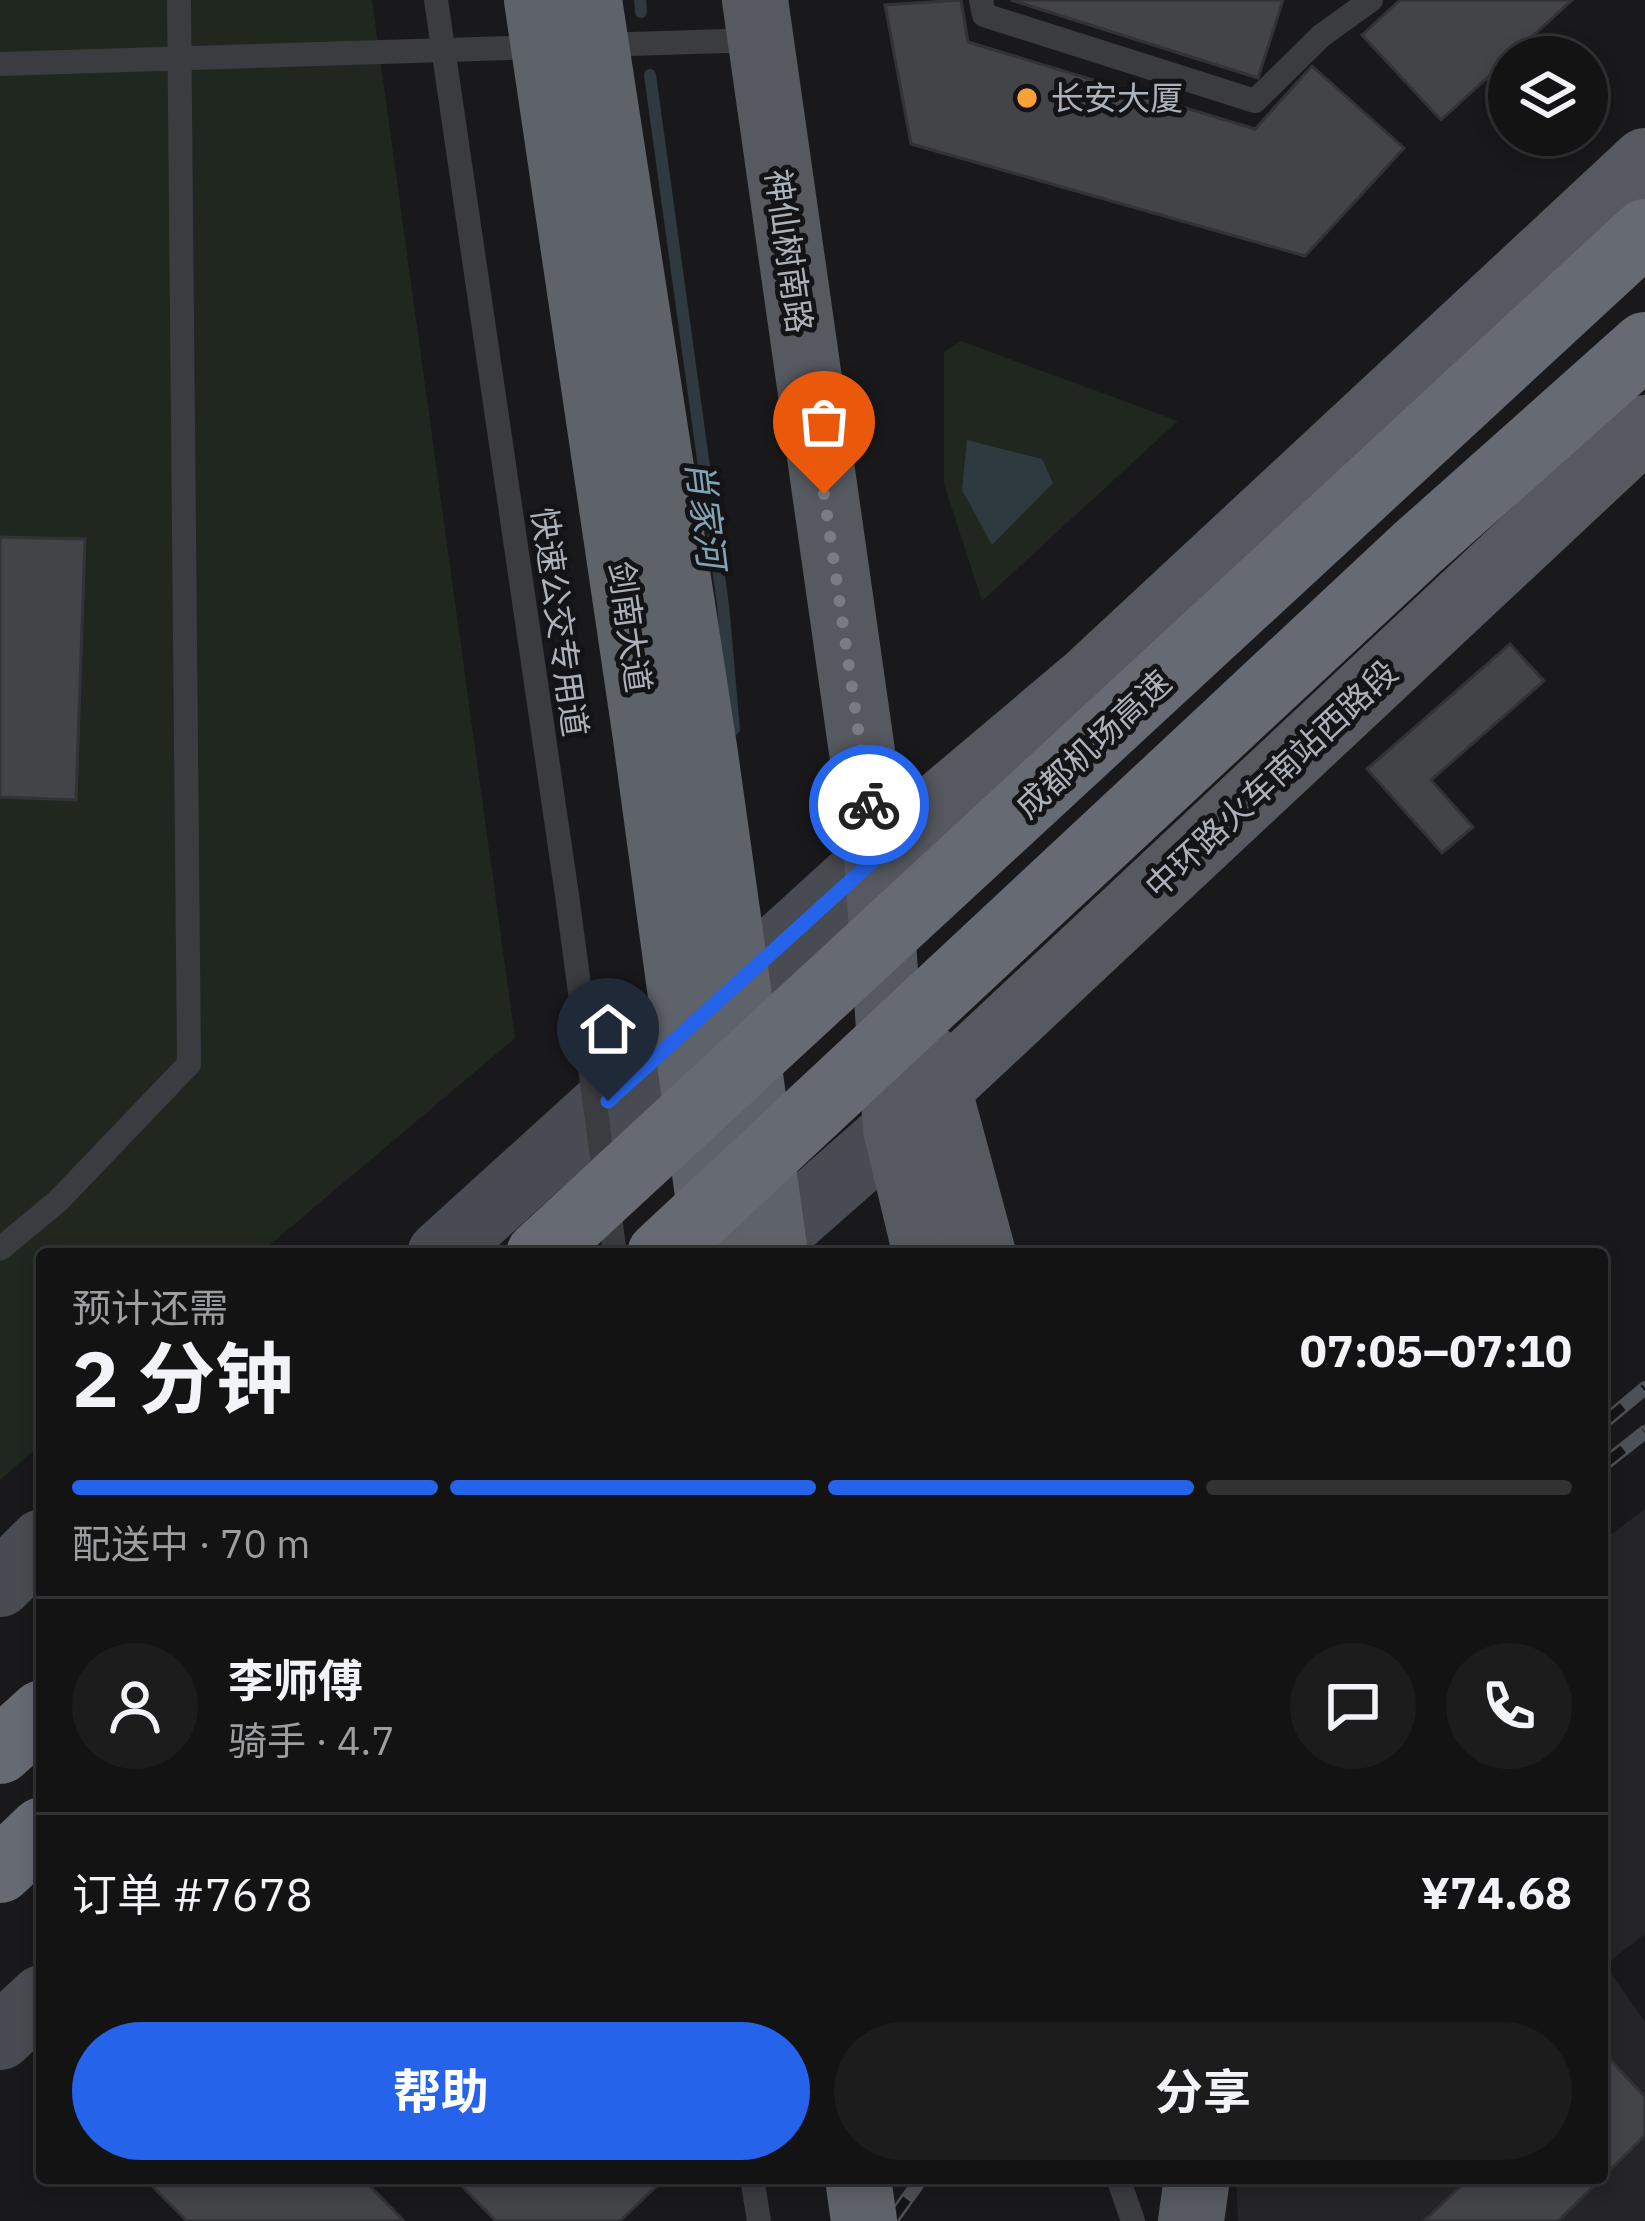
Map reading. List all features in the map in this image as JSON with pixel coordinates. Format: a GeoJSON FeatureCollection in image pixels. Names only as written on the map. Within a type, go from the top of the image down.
{"type":"FeatureCollection","features":[{"type":"Feature","properties":{"kind":"highway","name":"剑南大道"},"geometry":{"type":"LineString","coordinates":[[537,0],[645,730],[715,1248]]}},
{"type":"Feature","properties":{"kind":"highway","name":"剑南大道"},"geometry":{"type":"LineString","coordinates":[[589,0],[705,754],[774,1248]]}},
{"type":"Feature","properties":{"kind":"highway","name":"成都机场高速"},"geometry":{"type":"LineString","coordinates":[[545,1248],[1645,232]]}},
{"type":"Feature","properties":{"kind":"highway"},"geometry":{"type":"LineString","coordinates":[[666,1248],[1417,548],[1645,344]]}},
{"type":"Feature","properties":{"kind":"highway"},"geometry":{"type":"LineString","coordinates":[[0,1751],[36,1718]]}},
{"type":"Feature","properties":{"kind":"highway"},"geometry":{"type":"LineString","coordinates":[[0,1870],[36,1837]]}},
{"type":"Feature","properties":{"kind":"highway"},"geometry":{"type":"LineString","coordinates":[[859,2184],[864,2221]]}},
{"type":"Feature","properties":{"kind":"highway"},"geometry":{"type":"LineString","coordinates":[[905,2184],[910,2221]]}},
{"type":"Feature","properties":{"kind":"main road","name":"神仙树南路"},"geometry":{"type":"LineString","coordinates":[[757,20],[917,1110]]}},
{"type":"Feature","properties":{"kind":"main road"},"geometry":{"type":"LineString","coordinates":[[447,1248],[877,857],[1088,679],[1645,161]]}},
{"type":"Feature","properties":{"kind":"main road","name":"中环路火车南站西路段"},"geometry":{"type":"LineString","coordinates":[[917,1110],[1645,428]]}},
{"type":"Feature","properties":{"kind":"main road"},"geometry":{"type":"LineString","coordinates":[[761,1248],[917,1110]]}},
{"type":"Feature","properties":{"kind":"main road"},"geometry":{"type":"LineString","coordinates":[[917,1110],[926,1248]]}},
{"type":"Feature","properties":{"kind":"main road"},"geometry":{"type":"LineString","coordinates":[[917,1110],[979,1248]]}},
{"type":"Feature","properties":{"kind":"main road"},"geometry":{"type":"LineString","coordinates":[[0,1584],[36,1548]]}},
{"type":"Feature","properties":{"kind":"main road"},"geometry":{"type":"LineString","coordinates":[[0,2037],[36,2004]]}},
{"type":"Feature","properties":{"kind":"main road"},"geometry":{"type":"LineString","coordinates":[[1130,2221],[1131,2184]]}},
{"type":"Feature","properties":{"kind":"main road"},"geometry":{"type":"LineString","coordinates":[[1191,2221],[1196,2184]]}},
{"type":"Feature","properties":{"kind":"lane"},"geometry":{"type":"LineString","coordinates":[[0,1249],[58,1201],[189,1064],[179,0]]}},
{"type":"Feature","properties":{"kind":"lane","name":"快速公交专用道"},"geometry":{"type":"LineString","coordinates":[[436,0],[613,1248]]}},
{"type":"Feature","properties":{"kind":"lane"},"geometry":{"type":"LineString","coordinates":[[981,0],[984,14],[1256,101],[1321,36],[1371,0]]}},
{"type":"Feature","properties":{"kind":"lane"},"geometry":{"type":"LineString","coordinates":[[0,64],[178,60],[757,20]]}},
{"type":"Feature","properties":{"kind":"lane"},"geometry":{"type":"LineString","coordinates":[[753,2184],[759,2221]]}},
{"type":"Feature","properties":{"kind":"lane"},"geometry":{"type":"LineString","coordinates":[[1120,2184],[1130,2221]]}},
{"type":"Feature","properties":{"kind":"shaded area"},"geometry":{"type":"Polygon","coordinates":[[[0,0],[372,0],[515,1038],[266,1248],[36,1248],[36,1448],[0,1480],[0,0]]]}},
{"type":"Feature","properties":{"kind":"shaded area"},"geometry":{"type":"Polygon","coordinates":[[[961,341],[1178,421],[982,601],[944,484],[944,352],[961,341]]]}},
{"type":"Feature","properties":{"kind":"shaded area"},"geometry":{"type":"Polygon","coordinates":[[[967,440],[1042,459],[1053,483],[992,545],[962,490],[967,440]]]}},
{"type":"Feature","properties":{"kind":"shaded area"},"geometry":{"type":"Polygon","coordinates":[[[1645,1509],[1645,1934],[1608,1963],[1608,1537],[1645,1509]]]}},
{"type":"Feature","properties":{"kind":"shaded area"},"geometry":{"type":"Polygon","coordinates":[[[1608,1969],[1645,2022],[1645,2221],[1238,2221],[1236,2184],[1608,2184],[1608,1969]]]}},
{"type":"Feature","properties":{"kind":"building","name":"长安大厦"},"geometry":{"type":"Polygon","coordinates":[[[961,0],[968,42],[1255,129],[1312,66],[1404,148],[1305,256],[911,144],[885,5],[961,0]]]}},
{"type":"Feature","properties":{"kind":"building"},"geometry":{"type":"Polygon","coordinates":[[[1011,0],[1283,0],[1258,78],[1011,0]]]}},
{"type":"Feature","properties":{"kind":"building"},"geometry":{"type":"Polygon","coordinates":[[[1400,0],[1572,0],[1533,36],[1488,36],[1488,77],[1441,120],[1362,35],[1400,0]]]}},
{"type":"Feature","properties":{"kind":"building"},"geometry":{"type":"Polygon","coordinates":[[[0,537],[85,539],[76,800],[0,797],[0,537]]]}},
{"type":"Feature","properties":{"kind":"building"},"geometry":{"type":"Polygon","coordinates":[[[1510,644],[1544,681],[1431,780],[1473,827],[1442,853],[1367,769],[1510,644]]]}},
{"type":"Feature","properties":{"kind":"building"},"geometry":{"type":"Polygon","coordinates":[[[1608,2057],[1645,2097],[1645,2135],[1608,2172],[1608,2057]]]}},
{"type":"Feature","properties":{"kind":"building"},"geometry":{"type":"Polygon","coordinates":[[[150,2184],[368,2184],[404,2221],[187,2221],[150,2184]]]}},
{"type":"Feature","properties":{"kind":"building"},"geometry":{"type":"Polygon","coordinates":[[[460,2184],[659,2184],[620,2221],[496,2221],[460,2184]]]}},
{"type":"Feature","properties":{"kind":"building"},"geometry":{"type":"Polygon","coordinates":[[[1463,2184],[1596,2184],[1558,2221],[1424,2221],[1463,2184]]]}},
{"type":"Feature","properties":{"kind":"waterway","name":"肖家河"},"geometry":{"type":"LineString","coordinates":[[640,0],[641,12]]}},
{"type":"Feature","properties":{"kind":"waterway","name":"肖家河"},"geometry":{"type":"LineString","coordinates":[[650,75],[723,605],[734,729]]}},
{"type":"Feature","properties":{"kind":"railway"},"geometry":{"type":"LineString","coordinates":[[1608,1419],[1645,1388]]}},
{"type":"Feature","properties":{"kind":"railway"},"geometry":{"type":"LineString","coordinates":[[1608,1461],[1645,1432]]}},
{"type":"Feature","properties":{"kind":"railway"},"geometry":{"type":"LineString","coordinates":[[853,2221],[880,2184]]}},
{"type":"Feature","properties":{"kind":"railway"},"geometry":{"type":"LineString","coordinates":[[891,2221],[918,2184]]}},
{"type":"Feature","properties":{"kind":"way so far"},"geometry":{"type":"LineString","coordinates":[[824,494],[869,805]]}},
{"type":"Feature","properties":{"kind":"place","name":"长安大厦"},"geometry":{"type":"Point","coordinates":[1027,98]}},
{"type":"Feature","properties":{"kind":"route"},"geometry":{"type":"LineString","coordinates":[[608,1101],[877,857],[869,805]]}}]}
